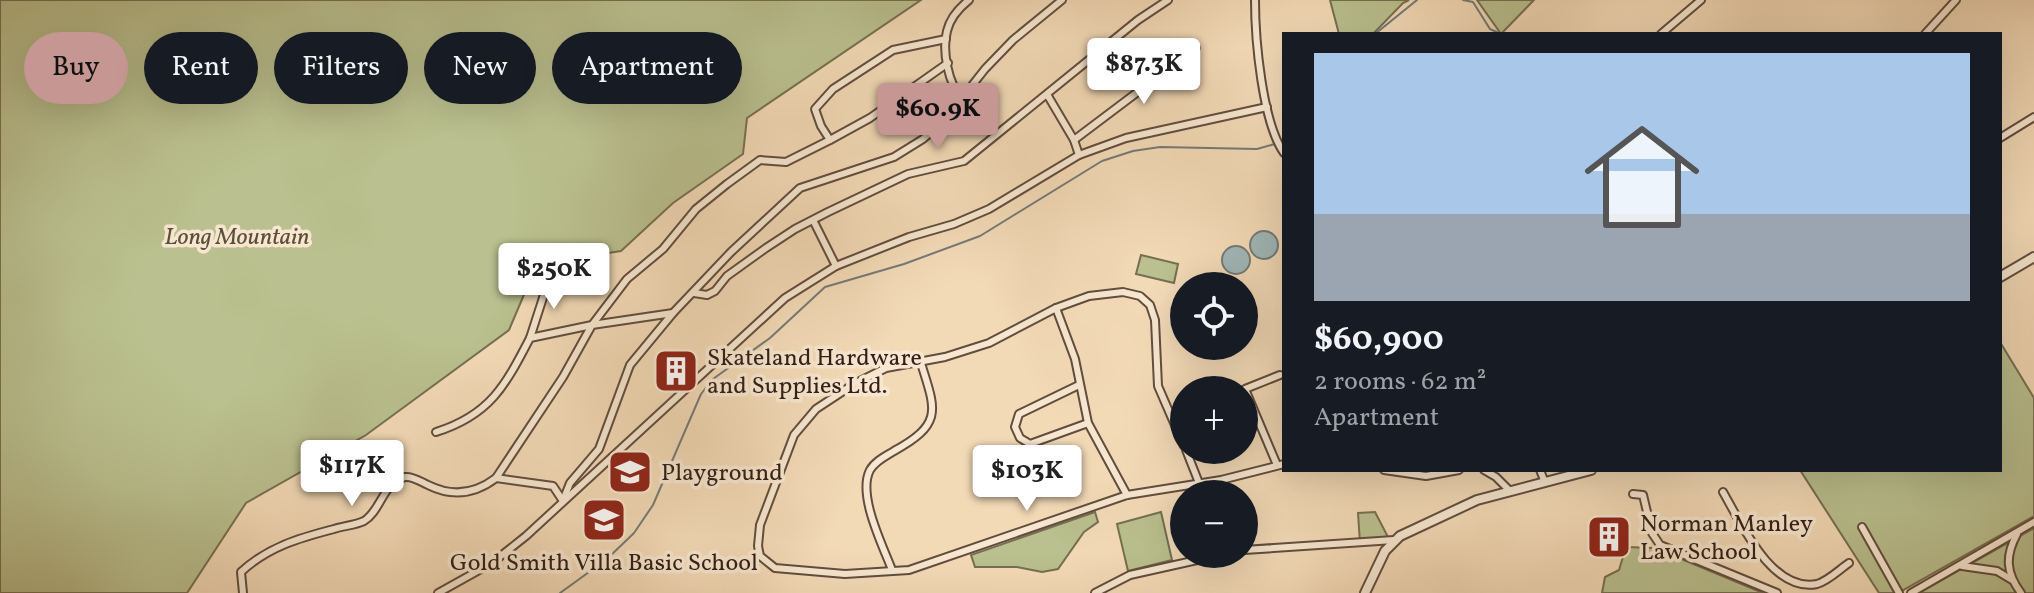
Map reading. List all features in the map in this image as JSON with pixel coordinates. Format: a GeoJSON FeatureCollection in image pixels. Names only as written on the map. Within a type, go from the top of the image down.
{"type":"FeatureCollection","features":[{"type":"Feature","properties":{"kind":"street"},"geometry":{"type":"LineString","coordinates":[[962,98],[955,91],[946,39],[955,13],[969,0]]}},
{"type":"Feature","properties":{"kind":"street"},"geometry":{"type":"LineString","coordinates":[[563,501],[570,483],[599,449],[630,365],[673,313],[731,252],[800,188],[894,157],[923,139],[944,121],[1013,40],[1062,0]]}},
{"type":"Feature","properties":{"kind":"street"},"geometry":{"type":"LineString","coordinates":[[694,293],[707,295],[715,291],[727,276],[795,229],[908,174],[964,161],[1048,96],[1091,57],[1168,0]]}},
{"type":"Feature","properties":{"kind":"street"},"geometry":{"type":"LineString","coordinates":[[1255,0],[1267,107],[1280,147]]}},
{"type":"Feature","properties":{"kind":"street"},"geometry":{"type":"LineString","coordinates":[[1663,32],[1701,0]]}},
{"type":"Feature","properties":{"kind":"street"},"geometry":{"type":"LineString","coordinates":[[1927,32],[1956,0]]}},
{"type":"Feature","properties":{"kind":"street"},"geometry":{"type":"LineString","coordinates":[[830,140],[815,109],[833,89],[893,50],[946,39]]}},
{"type":"Feature","properties":{"kind":"street"},"geometry":{"type":"LineString","coordinates":[[1074,140],[1196,48]]}},
{"type":"Feature","properties":{"kind":"street"},"geometry":{"type":"LineString","coordinates":[[243,593],[241,572],[258,556],[285,543],[364,521],[395,482],[404,477],[412,477],[438,490],[461,493],[482,489],[496,478],[563,377],[592,325],[627,279],[663,249],[696,209],[760,160],[786,162],[830,140],[870,118],[948,63]]}},
{"type":"Feature","properties":{"kind":"street"},"geometry":{"type":"LineString","coordinates":[[1048,96],[1074,140],[1079,155]]}},
{"type":"Feature","properties":{"kind":"street"},"geometry":{"type":"LineString","coordinates":[[438,593],[492,563],[586,483],[785,298],[836,266],[989,209],[1079,155],[1126,138],[1267,107]]}},
{"type":"Feature","properties":{"kind":"street"},"geometry":{"type":"LineString","coordinates":[[2002,137],[2032,117]]}},
{"type":"Feature","properties":{"kind":"street"},"geometry":{"type":"LineString","coordinates":[[814,222],[836,266]]}},
{"type":"Feature","properties":{"kind":"street"},"geometry":{"type":"LineString","coordinates":[[2002,276],[2034,257]]}},
{"type":"Feature","properties":{"kind":"street"},"geometry":{"type":"LineString","coordinates":[[436,432],[467,421],[489,404],[530,338],[550,276]]}},
{"type":"Feature","properties":{"kind":"street"},"geometry":{"type":"LineString","coordinates":[[1170,414],[1158,386],[1155,320],[1150,305],[1140,296],[1123,292],[1089,296],[1056,308],[989,343],[945,357],[886,368],[816,409],[794,435],[760,525],[758,546],[765,562],[775,568],[845,574],[909,570],[1127,495],[1170,488]]}},
{"type":"Feature","properties":{"kind":"street"},"geometry":{"type":"LineString","coordinates":[[1056,308],[1072,349],[1088,423],[1127,495]]}},
{"type":"Feature","properties":{"kind":"street"},"geometry":{"type":"LineString","coordinates":[[530,338],[673,313]]}},
{"type":"Feature","properties":{"kind":"street"},"geometry":{"type":"LineString","coordinates":[[892,570],[869,508],[867,481],[870,469],[882,458],[920,435],[930,424],[933,410],[920,360]]}},
{"type":"Feature","properties":{"kind":"street"},"geometry":{"type":"LineString","coordinates":[[1221,480],[1280,464],[1245,389],[1280,375]]}},
{"type":"Feature","properties":{"kind":"street"},"geometry":{"type":"LineString","coordinates":[[1079,385],[1019,414],[1015,427],[1020,438],[1030,444],[1088,423]]}},
{"type":"Feature","properties":{"kind":"street"},"geometry":{"type":"LineString","coordinates":[[1398,472],[1426,476],[1448,472]]}},
{"type":"Feature","properties":{"kind":"street"},"geometry":{"type":"LineString","coordinates":[[1487,472],[1509,490]]}},
{"type":"Feature","properties":{"kind":"street"},"geometry":{"type":"LineString","coordinates":[[1541,472],[1544,480]]}},
{"type":"Feature","properties":{"kind":"street"},"geometry":{"type":"LineString","coordinates":[[1365,593],[1385,551],[1394,540],[1416,527],[1477,500],[1582,472]]}},
{"type":"Feature","properties":{"kind":"street"},"geometry":{"type":"LineString","coordinates":[[496,478],[553,486],[563,501]]}},
{"type":"Feature","properties":{"kind":"street"},"geometry":{"type":"LineString","coordinates":[[1723,492],[1761,558],[1794,583],[1818,584],[1849,563]]}},
{"type":"Feature","properties":{"kind":"street"},"geometry":{"type":"LineString","coordinates":[[1633,494],[1643,495],[1652,533],[1660,545],[1777,593]]}},
{"type":"Feature","properties":{"kind":"street"},"geometry":{"type":"LineString","coordinates":[[1911,593],[2034,522]]}},
{"type":"Feature","properties":{"kind":"street"},"geometry":{"type":"LineString","coordinates":[[1862,527],[1899,593]]}},
{"type":"Feature","properties":{"kind":"street"},"geometry":{"type":"LineString","coordinates":[[2019,531],[2010,546],[2008,563],[2012,580],[2021,593]]}},
{"type":"Feature","properties":{"kind":"street"},"geometry":{"type":"LineString","coordinates":[[1258,549],[1394,540]]}},
{"type":"Feature","properties":{"kind":"street"},"geometry":{"type":"LineString","coordinates":[[1095,593],[1130,575],[1170,566]]}},
{"type":"Feature","properties":{"kind":"street"},"geometry":{"type":"LineString","coordinates":[[1961,566],[1997,571],[2012,580]]}},
{"type":"Feature","properties":{"kind":"street"},"geometry":{"type":"LineString","coordinates":[[1818,584],[1821,593]]}},
{"type":"Feature","properties":{"kind":"green space","name":"Long Mountain"},"geometry":{"type":"Polygon","coordinates":[[[0,0],[921,0],[747,118],[743,154],[673,203],[621,251],[550,262],[534,271],[509,330],[366,435],[246,503],[187,593],[0,593],[0,0]]]}},
{"type":"Feature","properties":{"kind":"green space"},"geometry":{"type":"Polygon","coordinates":[[[1330,0],[1409,0],[1375,32],[1338,32],[1330,0]]]}},
{"type":"Feature","properties":{"kind":"green space"},"geometry":{"type":"Polygon","coordinates":[[[1477,0],[1534,0],[1503,32],[1500,32],[1477,0]]]}},
{"type":"Feature","properties":{"kind":"green space"},"geometry":{"type":"Polygon","coordinates":[[[1141,255],[1178,264],[1176,272],[1170,272],[1170,282],[1136,274],[1141,255]]]}},
{"type":"Feature","properties":{"kind":"green space"},"geometry":{"type":"Polygon","coordinates":[[[2002,345],[2034,398],[2034,516],[1898,593],[1879,593],[1801,472],[2002,472],[2002,345]]]}},
{"type":"Feature","properties":{"kind":"green space"},"geometry":{"type":"Polygon","coordinates":[[[1095,512],[1098,522],[1084,532],[1058,569],[1042,572],[1017,567],[975,567],[971,555],[1095,512]]]}},
{"type":"Feature","properties":{"kind":"green space"},"geometry":{"type":"Polygon","coordinates":[[[1161,512],[1170,560],[1128,571],[1117,524],[1161,512]]]}},
{"type":"Feature","properties":{"kind":"green space"},"geometry":{"type":"Polygon","coordinates":[[[1375,512],[1389,539],[1360,543],[1358,513],[1375,512]]]}},
{"type":"Feature","properties":{"kind":"green space"},"geometry":{"type":"Polygon","coordinates":[[[2034,528],[2034,593],[1919,593],[2034,528]]]}},
{"type":"Feature","properties":{"kind":"green space"},"geometry":{"type":"Polygon","coordinates":[[[1626,547],[1655,548],[1763,593],[1602,593],[1605,577],[1619,570],[1626,547]]]}},
{"type":"Feature","properties":{"kind":"water"},"geometry":{"type":"Polygon","coordinates":[[[1264,231],[1274,235],[1278,245],[1274,255],[1264,259],[1254,255],[1250,245],[1254,235],[1264,231]]]}},
{"type":"Feature","properties":{"kind":"water"},"geometry":{"type":"Polygon","coordinates":[[[1231,247],[1241,247],[1249,255],[1249,265],[1243,272],[1229,272],[1223,265],[1223,255],[1231,247]]]}},
{"type":"Feature","properties":{"kind":"waterway"},"geometry":{"type":"LineString","coordinates":[[1377,32],[1417,0]]}},
{"type":"Feature","properties":{"kind":"waterway"},"geometry":{"type":"LineString","coordinates":[[1463,0],[1473,2],[1490,29],[1497,32]]}},
{"type":"Feature","properties":{"kind":"waterway"},"geometry":{"type":"LineString","coordinates":[[560,593],[607,559],[634,533],[653,505],[701,394],[713,379],[770,338],[825,287],[904,264],[980,236],[1102,161],[1133,151],[1160,147],[1257,149],[1275,144]]}},
{"type":"Feature","properties":{"kind":"place","name":"Skateland Hardware and Supplies Ltd."},"geometry":{"type":"Point","coordinates":[676,371]}},
{"type":"Feature","properties":{"kind":"place","name":"Playground"},"geometry":{"type":"Point","coordinates":[630,472]}},
{"type":"Feature","properties":{"kind":"place","name":"Gold Smith Villa Basic School"},"geometry":{"type":"Point","coordinates":[604,520]}},
{"type":"Feature","properties":{"kind":"place","name":"Norman Manley Law School"},"geometry":{"type":"Point","coordinates":[1609,537]}}]}
